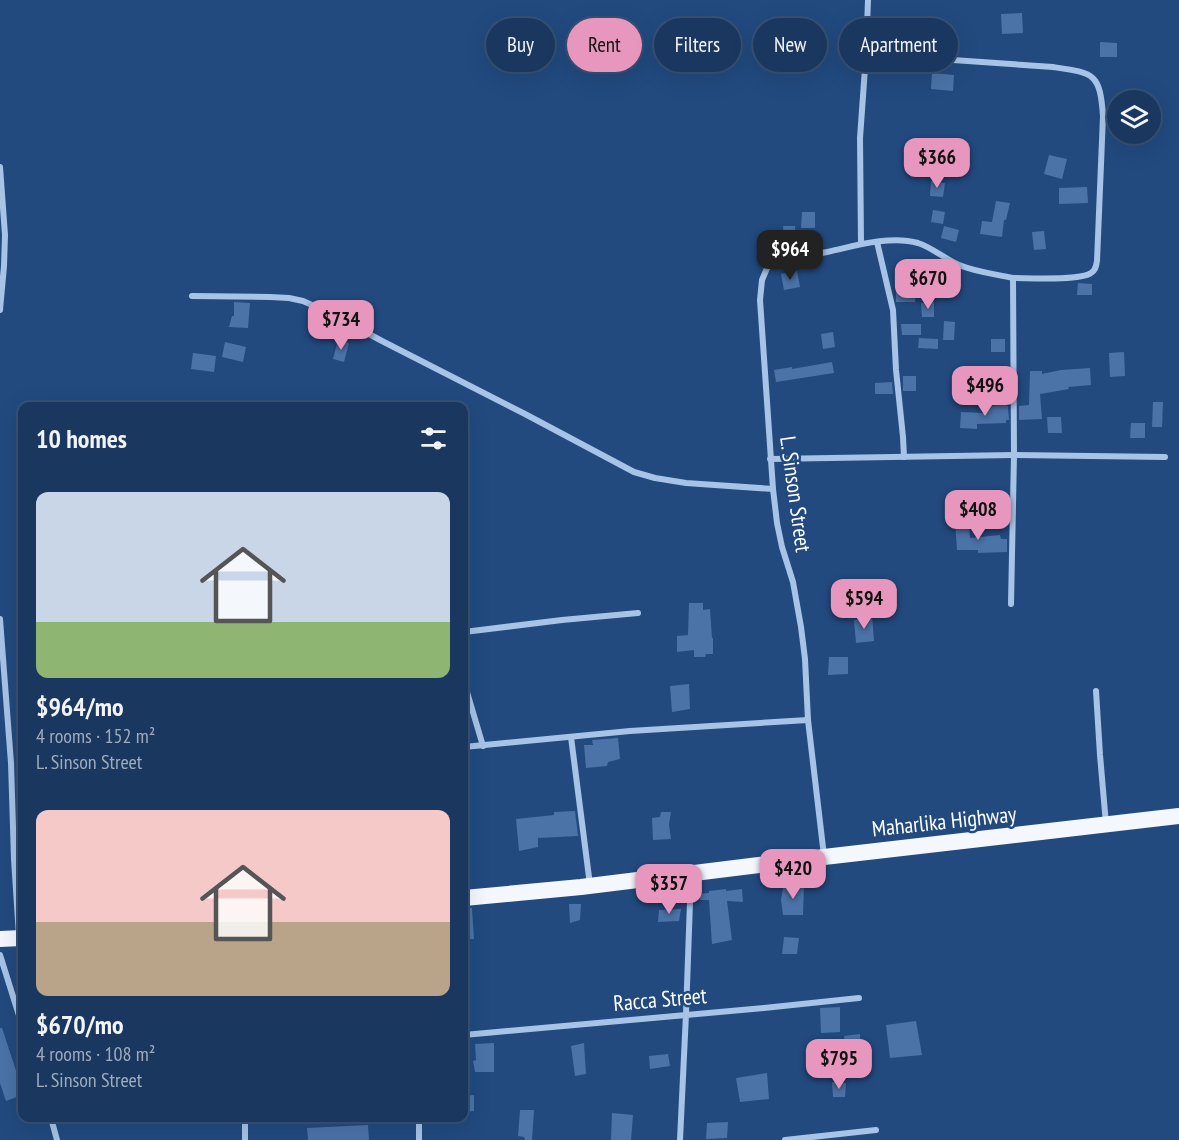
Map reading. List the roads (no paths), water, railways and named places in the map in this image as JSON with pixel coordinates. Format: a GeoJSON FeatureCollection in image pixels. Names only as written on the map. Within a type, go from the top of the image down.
{"type":"FeatureCollection","features":[{"type":"Feature","properties":{"kind":"highway","name":"Maharlika Highway"},"geometry":{"type":"LineString","coordinates":[[468,898],[590,886],[1179,816]]}},
{"type":"Feature","properties":{"kind":"highway"},"geometry":{"type":"LineString","coordinates":[[0,939],[18,939]]}},
{"type":"Feature","properties":{"kind":"street"},"geometry":{"type":"LineString","coordinates":[[867,18],[868,0]]}},
{"type":"Feature","properties":{"kind":"street","name":"L. Sinson Street"},"geometry":{"type":"LineString","coordinates":[[824,857],[808,720],[801,627],[793,582],[777,523],[770,459],[760,300],[762,280],[768,266],[777,262],[861,244],[902,241],[917,243],[929,248],[958,265],[1013,278],[1058,279],[1081,276],[1095,270],[1097,261],[1103,116],[1102,97],[1098,84],[1090,76],[1080,71],[958,60]]}},
{"type":"Feature","properties":{"kind":"street"},"geometry":{"type":"LineString","coordinates":[[861,244],[860,138],[865,72]]}},
{"type":"Feature","properties":{"kind":"street"},"geometry":{"type":"LineString","coordinates":[[0,167],[4,235],[0,310]]}},
{"type":"Feature","properties":{"kind":"street"},"geometry":{"type":"LineString","coordinates":[[877,242],[893,310],[904,457]]}},
{"type":"Feature","properties":{"kind":"street"},"geometry":{"type":"LineString","coordinates":[[1011,604],[1014,455],[1013,278]]}},
{"type":"Feature","properties":{"kind":"street"},"geometry":{"type":"LineString","coordinates":[[192,296],[270,297],[303,301],[634,472],[686,483],[773,489]]}},
{"type":"Feature","properties":{"kind":"street"},"geometry":{"type":"LineString","coordinates":[[770,459],[1014,455],[1165,457]]}},
{"type":"Feature","properties":{"kind":"street"},"geometry":{"type":"LineString","coordinates":[[468,632],[562,620],[638,614]]}},
{"type":"Feature","properties":{"kind":"street"},"geometry":{"type":"LineString","coordinates":[[0,619],[3,714],[11,763],[18,905]]}},
{"type":"Feature","properties":{"kind":"street"},"geometry":{"type":"LineString","coordinates":[[1096,691],[1107,825]]}},
{"type":"Feature","properties":{"kind":"street"},"geometry":{"type":"LineString","coordinates":[[468,695],[483,746]]}},
{"type":"Feature","properties":{"kind":"street"},"geometry":{"type":"LineString","coordinates":[[468,747],[630,731],[808,720]]}},
{"type":"Feature","properties":{"kind":"street"},"geometry":{"type":"LineString","coordinates":[[571,737],[590,886]]}},
{"type":"Feature","properties":{"kind":"street"},"geometry":{"type":"LineString","coordinates":[[680,1140],[691,873]]}},
{"type":"Feature","properties":{"kind":"street"},"geometry":{"type":"LineString","coordinates":[[0,954],[18,1011]]}},
{"type":"Feature","properties":{"kind":"street","name":"Racca Street"},"geometry":{"type":"LineString","coordinates":[[468,1035],[859,998]]}},
{"type":"Feature","properties":{"kind":"street"},"geometry":{"type":"LineString","coordinates":[[52,1122],[57,1140]]}},
{"type":"Feature","properties":{"kind":"street"},"geometry":{"type":"LineString","coordinates":[[245,1122],[245,1140]]}},
{"type":"Feature","properties":{"kind":"street"},"geometry":{"type":"LineString","coordinates":[[419,1122],[419,1140]]}},
{"type":"Feature","properties":{"kind":"street"},"geometry":{"type":"LineString","coordinates":[[785,1140],[876,1130]]}}]}
